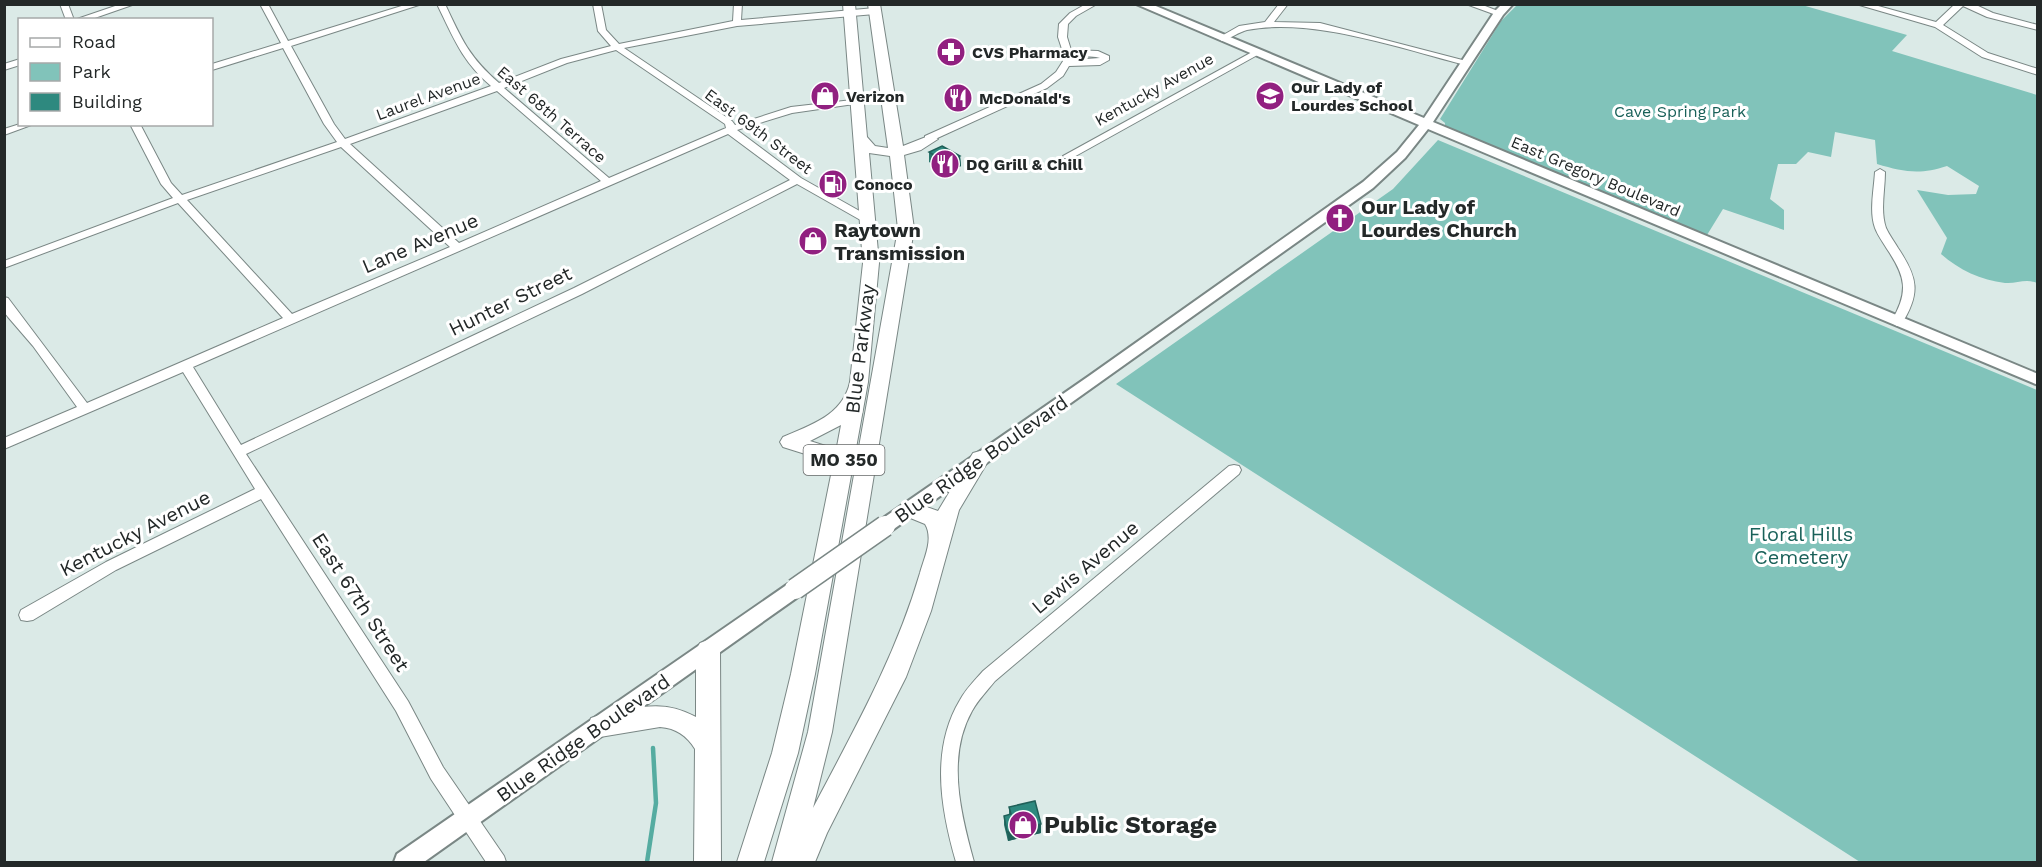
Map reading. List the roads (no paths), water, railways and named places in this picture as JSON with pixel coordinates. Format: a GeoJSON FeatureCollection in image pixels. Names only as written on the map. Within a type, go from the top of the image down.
{"type":"FeatureCollection","features":[{"type":"Feature","properties":{"kind":"highway"},"geometry":{"type":"LineString","coordinates":[[853,7],[874,10]]}},
{"type":"Feature","properties":{"kind":"highway","name":"Blue Parkway"},"geometry":{"type":"LineString","coordinates":[[750,862],[785,753],[803,674],[856,398],[872,263],[858,101],[853,7]]}},
{"type":"Feature","properties":{"kind":"highway","name":"Blue Parkway"},"geometry":{"type":"LineString","coordinates":[[786,862],[820,732],[906,229],[897,154],[874,10]]}},
{"type":"Feature","properties":{"kind":"highway"},"geometry":{"type":"LineString","coordinates":[[861,138],[870,149],[897,154]]}},
{"type":"Feature","properties":{"kind":"highway"},"geometry":{"type":"LineString","coordinates":[[864,163],[915,148],[930,139]]}},
{"type":"Feature","properties":{"kind":"highway"},"geometry":{"type":"LineString","coordinates":[[841,474],[825,453],[790,442],[831,424],[856,398]]}},
{"type":"Feature","properties":{"kind":"highway"},"geometry":{"type":"LineString","coordinates":[[802,862],[817,826],[898,668],[920,611],[938,544],[954,498],[980,458]]}},
{"type":"Feature","properties":{"kind":"highway"},"geometry":{"type":"LineString","coordinates":[[910,509],[927,514],[935,520],[940,532],[938,544]]}},
{"type":"Feature","properties":{"kind":"highway"},"geometry":{"type":"LineString","coordinates":[[708,650],[708,862]]}},
{"type":"Feature","properties":{"kind":"highway"},"geometry":{"type":"LineString","coordinates":[[600,726],[640,718],[673,717],[697,730],[708,747]]}},
{"type":"Feature","properties":{"kind":"main road","name":"East Gregory Boulevard"},"geometry":{"type":"LineString","coordinates":[[1141,4],[2037,380]]}},
{"type":"Feature","properties":{"kind":"main road","name":"Blue Ridge Boulevard"},"geometry":{"type":"LineString","coordinates":[[405,862],[1103,374],[1368,185],[1401,155],[1426,124],[1499,13],[1508,4]]}},
{"type":"Feature","properties":{"kind":"street"},"geometry":{"type":"LineString","coordinates":[[63,4],[69,18]]}},
{"type":"Feature","properties":{"kind":"street"},"geometry":{"type":"LineString","coordinates":[[85,18],[131,4]]}},
{"type":"Feature","properties":{"kind":"street"},"geometry":{"type":"LineString","coordinates":[[264,4],[329,124],[342,142],[458,248]]}},
{"type":"Feature","properties":{"kind":"street"},"geometry":{"type":"LineString","coordinates":[[213,67],[417,4]]}},
{"type":"Feature","properties":{"kind":"street","name":"East 68th Terrace"},"geometry":{"type":"LineString","coordinates":[[441,4],[465,54],[497,87],[609,183]]}},
{"type":"Feature","properties":{"kind":"street","name":"East 69th Street"},"geometry":{"type":"LineString","coordinates":[[597,4],[602,31],[617,47],[729,123],[733,134],[796,180],[868,220]]}},
{"type":"Feature","properties":{"kind":"street"},"geometry":{"type":"LineString","coordinates":[[737,23],[738,4]]}},
{"type":"Feature","properties":{"kind":"street"},"geometry":{"type":"LineString","coordinates":[[930,139],[1044,86],[1060,75],[1068,63],[1067,52],[1060,34],[1063,23],[1093,4]]}},
{"type":"Feature","properties":{"kind":"street"},"geometry":{"type":"LineString","coordinates":[[1268,24],[1284,4]]}},
{"type":"Feature","properties":{"kind":"street"},"geometry":{"type":"LineString","coordinates":[[1470,4],[1499,13]]}},
{"type":"Feature","properties":{"kind":"street"},"geometry":{"type":"LineString","coordinates":[[1860,4],[1938,24],[1985,55],[2037,72]]}},
{"type":"Feature","properties":{"kind":"street"},"geometry":{"type":"LineString","coordinates":[[1938,24],[1960,4]]}},
{"type":"Feature","properties":{"kind":"street"},"geometry":{"type":"LineString","coordinates":[[1966,4],[1990,15],[2037,28]]}},
{"type":"Feature","properties":{"kind":"street","name":"Laurel Avenue"},"geometry":{"type":"LineString","coordinates":[[4,265],[180,199],[444,108],[564,61],[662,36],[853,7]]}},
{"type":"Feature","properties":{"kind":"street"},"geometry":{"type":"LineString","coordinates":[[1222,39],[1242,28],[1268,24],[1320,26],[1466,62]]}},
{"type":"Feature","properties":{"kind":"street"},"geometry":{"type":"LineString","coordinates":[[1067,52],[1098,54],[1106,58],[1100,62],[1068,63]]}},
{"type":"Feature","properties":{"kind":"street","name":"Kentucky Avenue"},"geometry":{"type":"LineString","coordinates":[[1068,156],[1257,53]]}},
{"type":"Feature","properties":{"kind":"street","name":"Lane Avenue"},"geometry":{"type":"LineString","coordinates":[[4,444],[731,129],[791,110],[858,101]]}},
{"type":"Feature","properties":{"kind":"street"},"geometry":{"type":"LineString","coordinates":[[4,132],[22,126]]}},
{"type":"Feature","properties":{"kind":"street"},"geometry":{"type":"LineString","coordinates":[[136,126],[166,184],[291,320]]}},
{"type":"Feature","properties":{"kind":"street"},"geometry":{"type":"LineString","coordinates":[[1880,172],[1879,223],[1885,237],[1905,266],[1911,287],[1908,306],[1897,322]]}},
{"type":"Feature","properties":{"kind":"street","name":"Hunter Street"},"geometry":{"type":"LineString","coordinates":[[238,452],[578,291],[796,180]]}},
{"type":"Feature","properties":{"kind":"street"},"geometry":{"type":"LineString","coordinates":[[4,301],[85,409]]}},
{"type":"Feature","properties":{"kind":"street","name":"East 67th Street"},"geometry":{"type":"LineString","coordinates":[[186,366],[238,452],[402,706],[437,773],[497,862]]}},
{"type":"Feature","properties":{"kind":"street","name":"Lewis Avenue"},"geometry":{"type":"LineString","coordinates":[[965,862],[953,818],[948,766],[962,714],[969,701],[989,676],[1234,470]]}},
{"type":"Feature","properties":{"kind":"street","name":"Kentucky Avenue"},"geometry":{"type":"LineString","coordinates":[[27,615],[111,566],[264,491]]}},
{"type":"Feature","properties":{"kind":"waterway"},"geometry":{"type":"LineString","coordinates":[[647,862],[656,803],[653,748]]}},
{"type":"Feature","properties":{"kind":"place","name":"CVS Pharmacy"},"geometry":{"type":"Point","coordinates":[951,52]}},
{"type":"Feature","properties":{"kind":"place","name":"Verizon"},"geometry":{"type":"Point","coordinates":[825,96]}},
{"type":"Feature","properties":{"kind":"place","name":"Our Lady of Lourdes School"},"geometry":{"type":"Point","coordinates":[1270,96]}},
{"type":"Feature","properties":{"kind":"place","name":"McDonald's"},"geometry":{"type":"Point","coordinates":[958,98]}},
{"type":"Feature","properties":{"kind":"place","name":"DQ Grill & Chill"},"geometry":{"type":"Point","coordinates":[945,164]}},
{"type":"Feature","properties":{"kind":"place","name":"Conoco"},"geometry":{"type":"Point","coordinates":[833,184]}},
{"type":"Feature","properties":{"kind":"place","name":"Our Lady of Lourdes Church"},"geometry":{"type":"Point","coordinates":[1340,218]}},
{"type":"Feature","properties":{"kind":"place","name":"Raytown Transmission"},"geometry":{"type":"Point","coordinates":[813,241]}},
{"type":"Feature","properties":{"kind":"place","name":"Public Storage"},"geometry":{"type":"Point","coordinates":[1023,825]}},
{"type":"Feature","properties":{"kind":"park label","name":"Cave Spring Park"},"geometry":{"type":"Point","coordinates":[1680,111]}},
{"type":"Feature","properties":{"kind":"park label","name":"Floral Hills Cemetery"},"geometry":{"type":"Point","coordinates":[1801,546]}}]}
